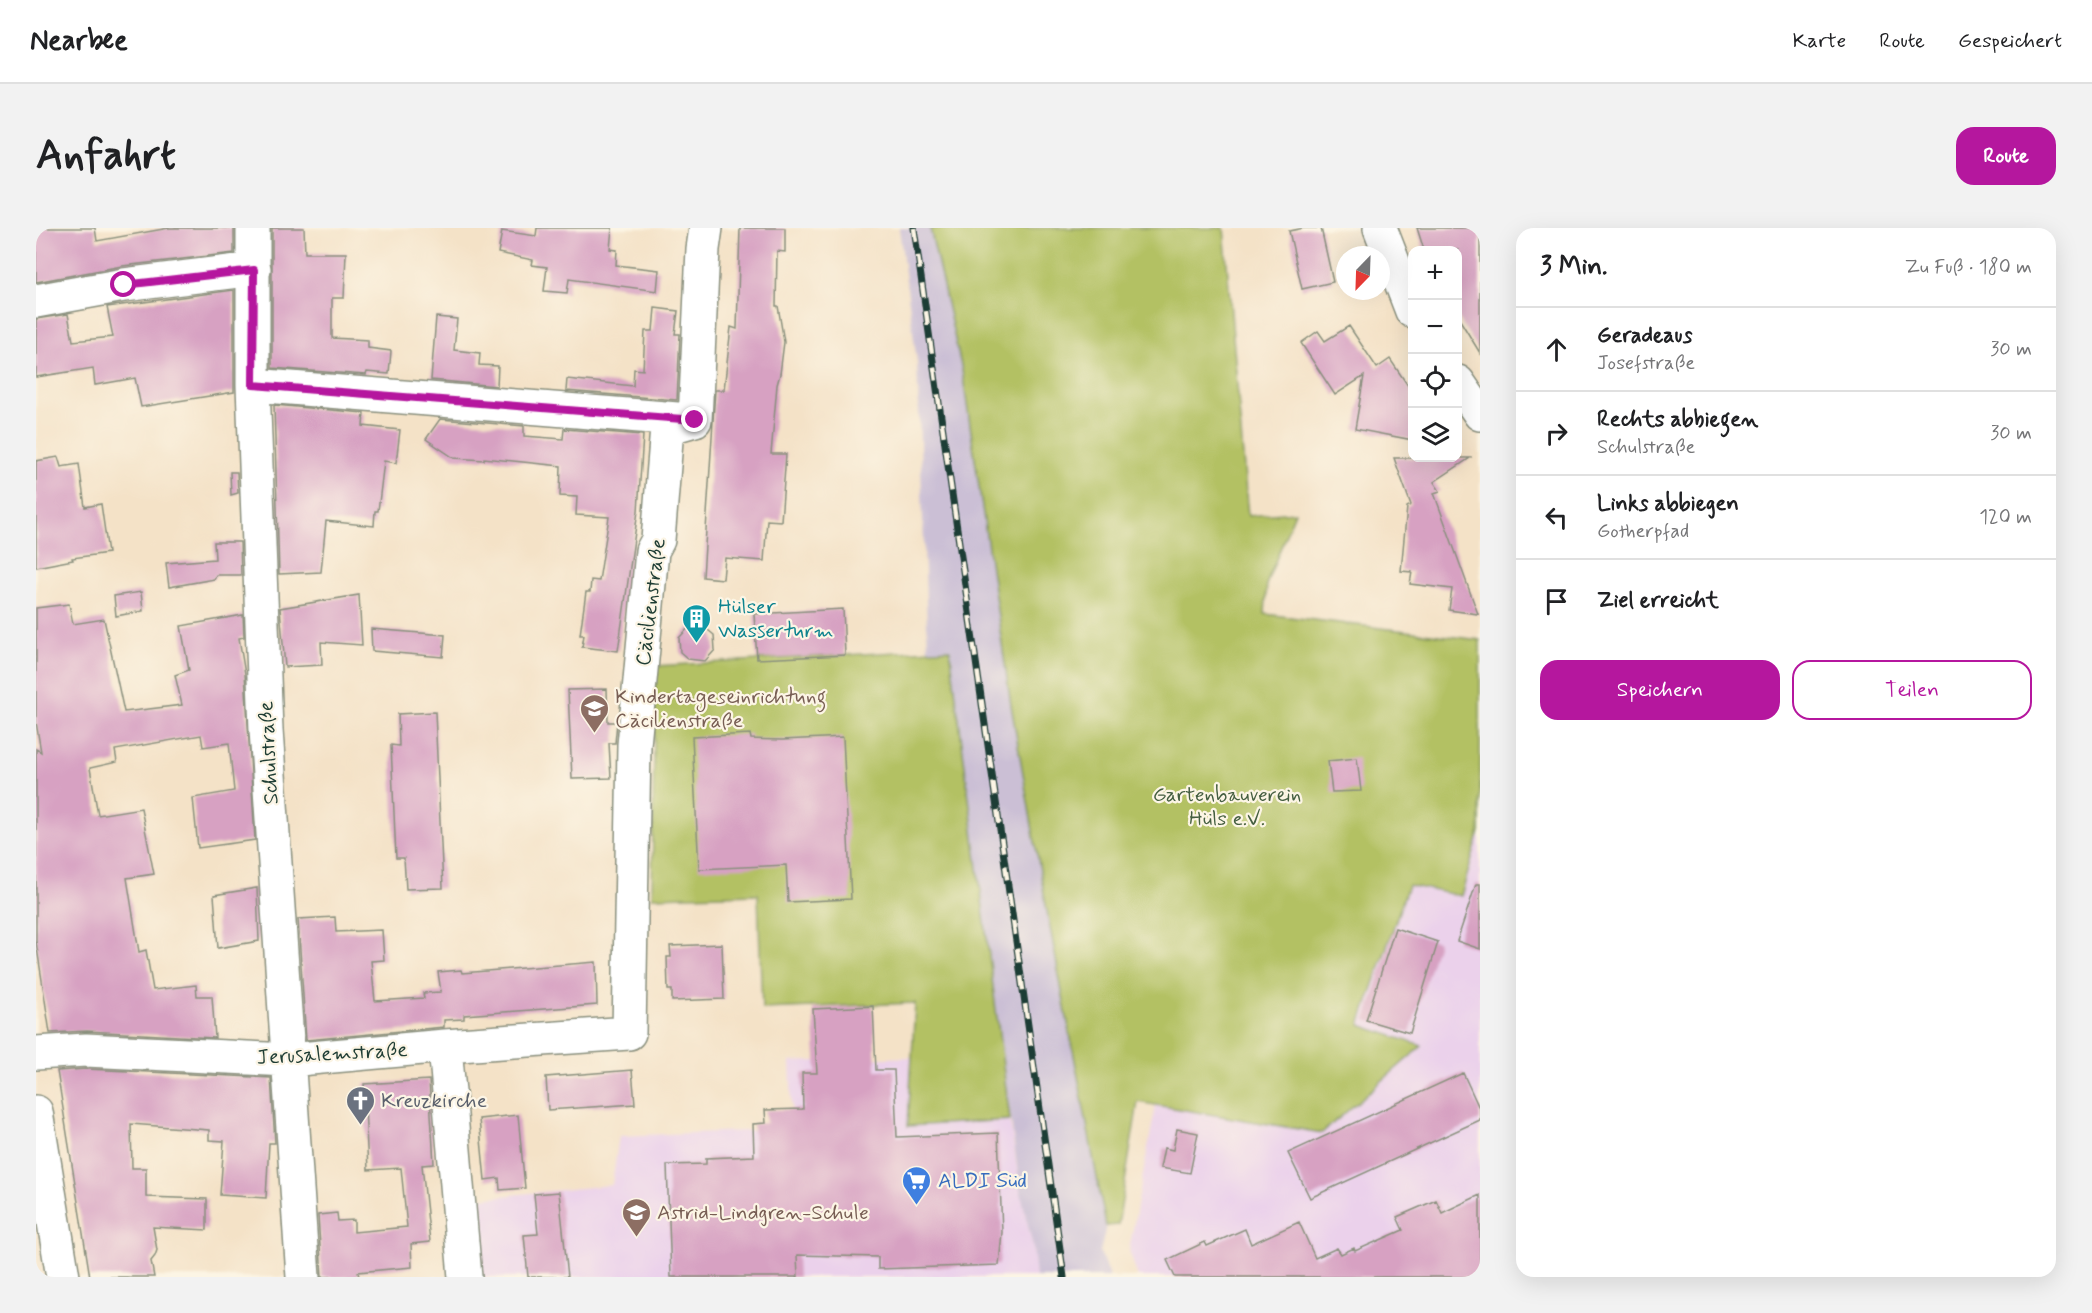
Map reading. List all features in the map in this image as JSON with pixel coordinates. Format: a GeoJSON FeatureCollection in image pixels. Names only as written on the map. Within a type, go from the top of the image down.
{"type":"FeatureCollection","features":[{"type":"Feature","properties":{"kind":"street","name":"Schulstraße"},"geometry":{"type":"LineString","coordinates":[[253,228],[253,385],[266,730],[303,1277]]}},
{"type":"Feature","properties":{"kind":"street"},"geometry":{"type":"LineString","coordinates":[[253,385],[695,420],[706,228]]}},
{"type":"Feature","properties":{"kind":"street"},"geometry":{"type":"LineString","coordinates":[[1380,228],[1408,300]]}},
{"type":"Feature","properties":{"kind":"street"},"geometry":{"type":"LineString","coordinates":[[36,301],[124,285],[254,270]]}},
{"type":"Feature","properties":{"kind":"street"},"geometry":{"type":"LineString","coordinates":[[1462,388],[1480,414]]}},
{"type":"Feature","properties":{"kind":"street","name":"Cäcilienstraße"},"geometry":{"type":"LineString","coordinates":[[628,1033],[634,745],[652,551],[658,540],[667,428],[695,420]]}},
{"type":"Feature","properties":{"kind":"street","name":"Jerusalemstraße"},"geometry":{"type":"LineString","coordinates":[[36,1053],[86,1050],[288,1060],[628,1033]]}},
{"type":"Feature","properties":{"kind":"street"},"geometry":{"type":"LineString","coordinates":[[445,1046],[465,1277]]}},
{"type":"Feature","properties":{"kind":"street"},"geometry":{"type":"LineString","coordinates":[[36,1112],[63,1277]]}},
{"type":"Feature","properties":{"kind":"shaded area"},"geometry":{"type":"Polygon","coordinates":[[[899,228],[930,228],[962,370],[1011,705],[1106,1226],[1100,1252],[1109,1277],[1036,1277],[1033,1247],[1020,1189],[950,650],[928,652],[917,362],[899,228]]]}},
{"type":"Feature","properties":{"kind":"shaded area"},"geometry":{"type":"Polygon","coordinates":[[[1480,832],[1480,1277],[1138,1277],[1129,1250],[1156,1104],[1322,1133],[1421,1046],[1360,1025],[1408,885],[1461,896],[1480,832]]]}},
{"type":"Feature","properties":{"kind":"shaded area"},"geometry":{"type":"Polygon","coordinates":[[[911,1057],[908,1126],[1010,1120],[1020,1189],[1033,1247],[1036,1277],[479,1277],[471,1199],[612,1185],[619,1136],[793,1129],[790,1062],[911,1057]]]}},
{"type":"Feature","properties":{"kind":"green space","name":"Gartenbauverein Hüls e.V."},"geometry":{"type":"Polygon","coordinates":[[[930,228],[1224,228],[1248,516],[1295,512],[1267,582],[1265,614],[1480,640],[1480,832],[1461,896],[1408,885],[1360,1025],[1422,1046],[1322,1133],[1138,1102],[1118,1225],[1106,1226],[1011,705],[962,370],[930,228]]]}},
{"type":"Feature","properties":{"kind":"green space"},"geometry":{"type":"Polygon","coordinates":[[[950,649],[1010,1120],[908,1126],[915,1003],[762,1009],[758,894],[652,897],[655,666],[950,649]]]}},
{"type":"Feature","properties":{"kind":"building"},"geometry":{"type":"Polygon","coordinates":[[[36,228],[95,228],[97,241],[169,228],[234,228],[234,253],[122,266],[36,282],[36,228]]]}},
{"type":"Feature","properties":{"kind":"building"},"geometry":{"type":"Polygon","coordinates":[[[272,228],[304,228],[305,253],[346,253],[344,298],[332,298],[332,338],[368,340],[368,348],[391,351],[389,374],[367,372],[366,375],[272,368],[272,228]]]}},
{"type":"Feature","properties":{"kind":"building"},"geometry":{"type":"Polygon","coordinates":[[[537,228],[612,228],[610,249],[617,250],[616,265],[659,270],[657,291],[569,279],[567,293],[544,291],[547,267],[532,265],[533,260],[498,253],[502,231],[536,236],[537,228]]]}},
{"type":"Feature","properties":{"kind":"building"},"geometry":{"type":"Polygon","coordinates":[[[740,228],[785,228],[785,252],[777,251],[776,306],[778,306],[784,342],[777,385],[771,454],[786,454],[781,521],[767,520],[764,561],[725,558],[723,579],[703,577],[715,390],[724,390],[731,327],[737,329],[740,228]]]}},
{"type":"Feature","properties":{"kind":"building"},"geometry":{"type":"Polygon","coordinates":[[[1321,228],[1333,282],[1302,289],[1289,231],[1321,228]]]}},
{"type":"Feature","properties":{"kind":"building"},"geometry":{"type":"Polygon","coordinates":[[[1417,228],[1480,228],[1480,353],[1462,324],[1462,246],[1423,246],[1417,228]]]}},
{"type":"Feature","properties":{"kind":"building"},"geometry":{"type":"Polygon","coordinates":[[[234,290],[234,392],[141,407],[135,378],[95,385],[93,368],[36,377],[36,319],[68,314],[73,341],[113,337],[107,307],[234,290]]]}},
{"type":"Feature","properties":{"kind":"building"},"geometry":{"type":"Polygon","coordinates":[[[655,308],[678,311],[675,334],[680,334],[677,400],[566,391],[567,379],[633,386],[634,369],[643,370],[645,331],[653,331],[655,308]]]}},
{"type":"Feature","properties":{"kind":"building"},"geometry":{"type":"Polygon","coordinates":[[[436,317],[457,319],[454,350],[480,353],[479,365],[498,366],[497,386],[431,380],[436,317]]]}},
{"type":"Feature","properties":{"kind":"building"},"geometry":{"type":"Polygon","coordinates":[[[1349,326],[1377,368],[1390,359],[1408,386],[1408,439],[1355,429],[1364,376],[1335,395],[1301,343],[1318,331],[1325,341],[1349,326]]]}},
{"type":"Feature","properties":{"kind":"building"},"geometry":{"type":"Polygon","coordinates":[[[274,405],[364,413],[363,426],[400,430],[396,463],[384,461],[374,526],[326,521],[321,572],[279,574],[274,405]]]}},
{"type":"Feature","properties":{"kind":"building"},"geometry":{"type":"Polygon","coordinates":[[[440,419],[524,426],[524,436],[563,439],[564,429],[643,435],[638,511],[618,651],[582,647],[584,635],[580,635],[586,592],[590,592],[591,580],[599,581],[609,517],[576,515],[577,497],[560,496],[561,466],[484,458],[484,460],[454,458],[426,439],[440,419]]]}},
{"type":"Feature","properties":{"kind":"building"},"geometry":{"type":"Polygon","coordinates":[[[58,457],[61,467],[79,464],[85,507],[101,504],[108,553],[72,558],[73,560],[36,567],[36,461],[58,457]]]}},
{"type":"Feature","properties":{"kind":"building"},"geometry":{"type":"Polygon","coordinates":[[[1394,458],[1408,458],[1408,462],[1462,462],[1462,458],[1470,458],[1434,482],[1440,491],[1434,493],[1478,614],[1449,610],[1452,589],[1410,584],[1412,572],[1401,571],[1407,507],[1411,505],[1394,458]]]}},
{"type":"Feature","properties":{"kind":"building"},"geometry":{"type":"Polygon","coordinates":[[[230,472],[237,472],[238,493],[231,495],[230,472]]]}},
{"type":"Feature","properties":{"kind":"building"},"geometry":{"type":"Polygon","coordinates":[[[214,542],[240,542],[241,575],[216,575],[214,579],[169,587],[166,563],[215,559],[214,542]]]}},
{"type":"Feature","properties":{"kind":"building"},"geometry":{"type":"Polygon","coordinates":[[[141,592],[143,611],[116,616],[114,596],[141,592]]]}},
{"type":"Feature","properties":{"kind":"building"},"geometry":{"type":"Polygon","coordinates":[[[359,595],[362,645],[321,642],[322,665],[285,667],[280,608],[359,595]]]}},
{"type":"Feature","properties":{"kind":"building"},"geometry":{"type":"Polygon","coordinates":[[[69,604],[73,624],[104,619],[124,712],[182,705],[175,675],[189,670],[181,626],[243,615],[244,637],[239,638],[245,674],[255,840],[198,848],[193,798],[234,791],[229,743],[203,747],[201,735],[115,750],[117,762],[90,768],[98,815],[141,808],[154,874],[127,878],[139,952],[146,950],[153,990],[196,985],[197,996],[212,996],[215,1038],[87,1031],[50,1033],[36,941],[36,749],[41,752],[36,722],[36,608],[69,604]]]}},
{"type":"Feature","properties":{"kind":"building"},"geometry":{"type":"Polygon","coordinates":[[[843,609],[845,655],[757,659],[754,614],[843,609]]]}},
{"type":"Feature","properties":{"kind":"building","name":"Hülser Wasserturm"},"geometry":{"type":"Polygon","coordinates":[[[690,626],[703,626],[714,635],[715,650],[705,661],[688,659],[680,652],[679,638],[690,626]]]}},
{"type":"Feature","properties":{"kind":"building"},"geometry":{"type":"Polygon","coordinates":[[[371,629],[445,635],[443,657],[372,651],[371,629]]]}},
{"type":"Feature","properties":{"kind":"building","name":"Kindertageseinrichtung Cäcilienstraße"},"geometry":{"type":"Polygon","coordinates":[[[607,689],[608,722],[617,722],[615,743],[609,743],[611,778],[572,779],[568,690],[607,689]]]}},
{"type":"Feature","properties":{"kind":"building"},"geometry":{"type":"Polygon","coordinates":[[[435,712],[443,888],[406,889],[404,858],[396,858],[391,745],[399,746],[398,714],[435,712]]]}},
{"type":"Feature","properties":{"kind":"building"},"geometry":{"type":"Polygon","coordinates":[[[750,734],[751,739],[782,740],[843,737],[851,899],[788,902],[786,865],[699,869],[692,737],[750,734]]]}},
{"type":"Feature","properties":{"kind":"building"},"geometry":{"type":"Polygon","coordinates":[[[1357,758],[1361,791],[1332,792],[1328,761],[1357,758]]]}},
{"type":"Feature","properties":{"kind":"building"},"geometry":{"type":"Polygon","coordinates":[[[1476,884],[1480,884],[1480,949],[1457,941],[1476,884]]]}},
{"type":"Feature","properties":{"kind":"building"},"geometry":{"type":"Polygon","coordinates":[[[257,888],[259,941],[218,948],[214,895],[257,888]]]}},
{"type":"Feature","properties":{"kind":"building"},"geometry":{"type":"Polygon","coordinates":[[[335,917],[336,932],[382,930],[384,960],[371,961],[375,1001],[424,998],[423,993],[441,992],[438,972],[461,970],[462,973],[596,962],[597,1005],[464,1015],[464,1019],[444,1020],[444,1027],[306,1040],[298,919],[335,917]]]}},
{"type":"Feature","properties":{"kind":"building"},"geometry":{"type":"Polygon","coordinates":[[[1395,928],[1438,942],[1410,1033],[1366,1020],[1395,928]]]}},
{"type":"Feature","properties":{"kind":"building"},"geometry":{"type":"Polygon","coordinates":[[[722,944],[724,999],[672,1001],[672,990],[668,990],[667,957],[671,957],[670,946],[722,944]]]}},
{"type":"Feature","properties":{"kind":"building"},"geometry":{"type":"Polygon","coordinates":[[[873,1006],[876,1070],[894,1070],[897,1137],[998,1133],[1002,1232],[999,1265],[878,1269],[878,1257],[797,1255],[798,1277],[671,1277],[667,1165],[706,1164],[706,1158],[754,1156],[753,1124],[766,1123],[765,1110],[803,1109],[802,1073],[817,1073],[813,1009],[873,1006]]]}},
{"type":"Feature","properties":{"kind":"building"},"geometry":{"type":"Polygon","coordinates":[[[86,1069],[271,1078],[275,1143],[269,1143],[266,1198],[220,1195],[224,1141],[209,1140],[209,1130],[131,1124],[132,1168],[146,1168],[146,1197],[207,1199],[207,1230],[153,1227],[157,1250],[151,1261],[154,1277],[90,1277],[57,1071],[86,1069]]]}},
{"type":"Feature","properties":{"kind":"building"},"geometry":{"type":"Polygon","coordinates":[[[632,1070],[635,1104],[548,1110],[546,1077],[632,1070]]]}},
{"type":"Feature","properties":{"kind":"building"},"geometry":{"type":"Polygon","coordinates":[[[1463,1073],[1480,1110],[1480,1120],[1310,1198],[1288,1153],[1463,1073]]]}},
{"type":"Feature","properties":{"kind":"building"},"geometry":{"type":"Polygon","coordinates":[[[429,1080],[434,1164],[422,1165],[430,1242],[411,1244],[412,1267],[358,1272],[359,1277],[322,1277],[318,1215],[337,1213],[338,1221],[354,1220],[354,1232],[407,1227],[401,1168],[368,1170],[364,1084],[429,1080]]]}},
{"type":"Feature","properties":{"kind":"building"},"geometry":{"type":"Polygon","coordinates":[[[518,1115],[525,1188],[500,1190],[499,1178],[485,1180],[479,1119],[518,1115]]]}},
{"type":"Feature","properties":{"kind":"building"},"geometry":{"type":"Polygon","coordinates":[[[1177,1129],[1198,1133],[1190,1173],[1160,1168],[1164,1148],[1173,1150],[1177,1129]]]}},
{"type":"Feature","properties":{"kind":"building"},"geometry":{"type":"Polygon","coordinates":[[[559,1192],[568,1277],[528,1277],[524,1235],[538,1234],[534,1194],[559,1192]]]}},
{"type":"Feature","properties":{"kind":"building"},"geometry":{"type":"Polygon","coordinates":[[[1480,1195],[1480,1277],[1175,1277],[1167,1260],[1205,1242],[1207,1246],[1245,1229],[1251,1244],[1299,1222],[1315,1258],[1337,1248],[1341,1254],[1354,1248],[1355,1251],[1403,1230],[1397,1217],[1436,1200],[1442,1213],[1480,1195]]]}},
{"type":"Feature","properties":{"kind":"railway"},"geometry":{"type":"LineString","coordinates":[[914,228],[1064,1277]]}},
{"type":"Feature","properties":{"kind":"place","name":"Hülser Wasserturm"},"geometry":{"type":"Point","coordinates":[697,644]}},
{"type":"Feature","properties":{"kind":"place","name":"Kindertageseinrichtung Cäcilienstraße"},"geometry":{"type":"Point","coordinates":[594,734]}},
{"type":"Feature","properties":{"kind":"place","name":"Kreuzkirche"},"geometry":{"type":"Point","coordinates":[360,1126]}},
{"type":"Feature","properties":{"kind":"place","name":"ALDI Süd"},"geometry":{"type":"Point","coordinates":[917,1206]}},
{"type":"Feature","properties":{"kind":"place","name":"Astrid-Lindgren-Schule"},"geometry":{"type":"Point","coordinates":[636,1238]}},
{"type":"Feature","properties":{"kind":"route"},"geometry":{"type":"LineString","coordinates":[[124,285],[254,270],[253,385],[695,420]]}}]}
